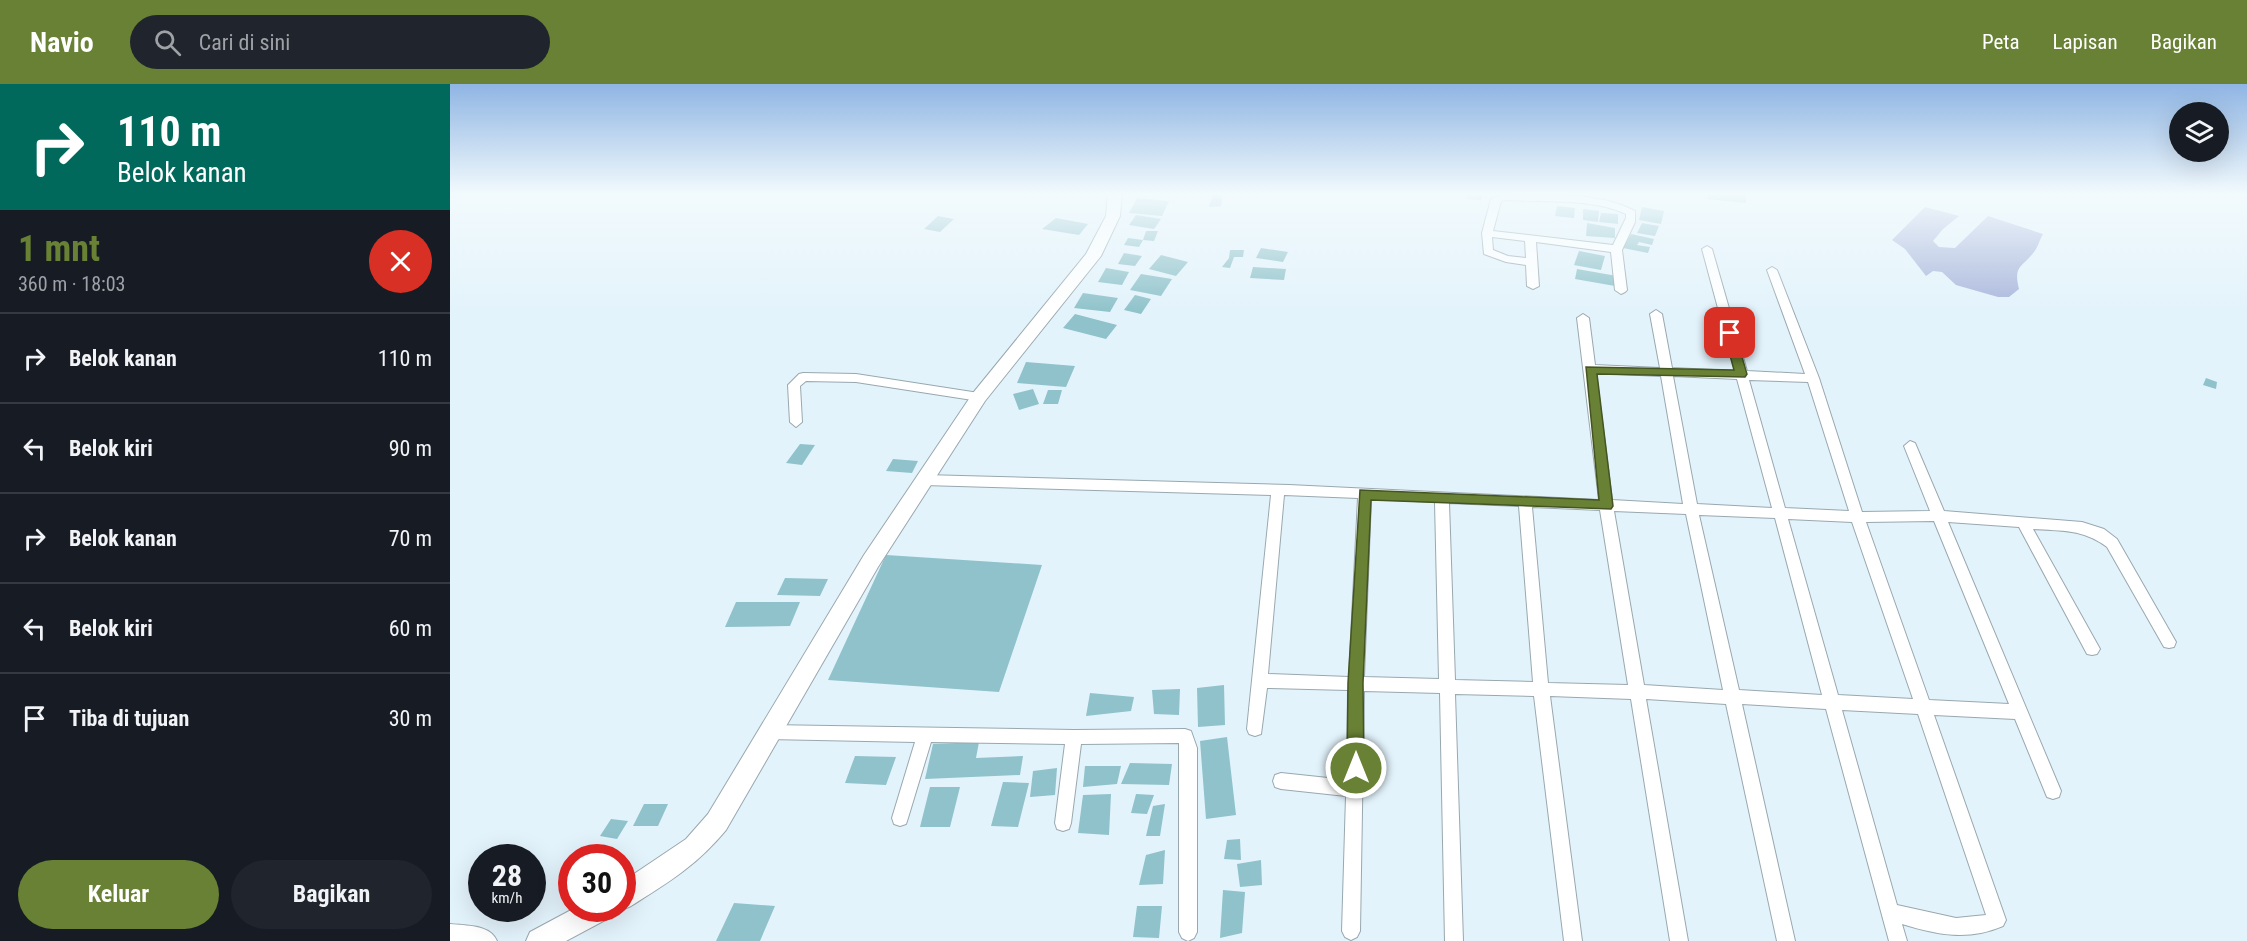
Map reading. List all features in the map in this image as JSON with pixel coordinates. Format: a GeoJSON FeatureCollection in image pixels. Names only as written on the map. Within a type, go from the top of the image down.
{"type":"FeatureCollection","features":[{"type":"Feature","properties":{"kind":"street"},"geometry":{"type":"LineString","coordinates":[[636,888],[695,848],[717,822],[768,732],[871,561],[924,480],[979,397],[1093,256],[1105,233]]}},
{"type":"Feature","properties":{"kind":"street"},"geometry":{"type":"LineString","coordinates":[[1531,262],[1506,259],[1488,252],[1487,233],[1617,249]]}},
{"type":"Feature","properties":{"kind":"street"},"geometry":{"type":"LineString","coordinates":[[1621,290],[1617,249],[1623,233]]}},
{"type":"Feature","properties":{"kind":"street"},"geometry":{"type":"LineString","coordinates":[[1530,238],[1533,286]]}},
{"type":"Feature","properties":{"kind":"street"},"geometry":{"type":"LineString","coordinates":[[1707,249],[1898,941]]}},
{"type":"Feature","properties":{"kind":"street"},"geometry":{"type":"LineString","coordinates":[[1772,270],[1813,378],[1857,517],[1997,920],[1983,927],[1952,928],[1888,910]]}},
{"type":"Feature","properties":{"kind":"street"},"geometry":{"type":"LineString","coordinates":[[1656,314],[1691,508],[1786,941]]}},
{"type":"Feature","properties":{"kind":"street"},"geometry":{"type":"LineString","coordinates":[[1583,318],[1606,506],[1679,941]]}},
{"type":"Feature","properties":{"kind":"street"},"geometry":{"type":"LineString","coordinates":[[1590,369],[1813,378]]}},
{"type":"Feature","properties":{"kind":"street"},"geometry":{"type":"LineString","coordinates":[[796,422],[794,385],[803,377],[856,378],[979,397]]}},
{"type":"Feature","properties":{"kind":"street"},"geometry":{"type":"LineString","coordinates":[[1910,446],[1941,516],[2052,791]]}},
{"type":"Feature","properties":{"kind":"street"},"geometry":{"type":"LineString","coordinates":[[924,480],[1278,490],[1857,517],[1941,516],[2082,527],[2099,533],[2112,543],[2169,642]]}},
{"type":"Feature","properties":{"kind":"street"},"geometry":{"type":"LineString","coordinates":[[1255,729],[1278,490]]}},
{"type":"Feature","properties":{"kind":"street"},"geometry":{"type":"LineString","coordinates":[[1351,931],[1356,683],[1365,494]]}},
{"type":"Feature","properties":{"kind":"street"},"geometry":{"type":"LineString","coordinates":[[1442,498],[1454,941]]}},
{"type":"Feature","properties":{"kind":"street"},"geometry":{"type":"LineString","coordinates":[[1525,502],[1541,689],[1573,941]]}},
{"type":"Feature","properties":{"kind":"street"},"geometry":{"type":"LineString","coordinates":[[2022,521],[2092,649]]}},
{"type":"Feature","properties":{"kind":"street"},"geometry":{"type":"LineString","coordinates":[[1261,681],[1638,692],[2020,712]]}},
{"type":"Feature","properties":{"kind":"street"},"geometry":{"type":"LineString","coordinates":[[768,732],[1074,737],[1185,736],[1189,748],[1188,932]]}},
{"type":"Feature","properties":{"kind":"street"},"geometry":{"type":"LineString","coordinates":[[900,818],[925,735]]}},
{"type":"Feature","properties":{"kind":"street"},"geometry":{"type":"LineString","coordinates":[[1063,823],[1074,737]]}},
{"type":"Feature","properties":{"kind":"street"},"geometry":{"type":"LineString","coordinates":[[1281,781],[1355,789]]}},
{"type":"Feature","properties":{"kind":"street"},"geometry":{"type":"LineString","coordinates":[[539,941],[575,922]]}},
{"type":"Feature","properties":{"kind":"street"},"geometry":{"type":"LineString","coordinates":[[450,933],[482,937],[488,941]]}},
{"type":"Feature","properties":{"kind":"water"},"geometry":{"type":"Polygon","coordinates":[[[1899,233],[1940,233],[1933,241],[1939,247],[1955,248],[1970,233],[2043,234],[2035,250],[2018,271],[2019,289],[2009,297],[1998,297],[1956,285],[1942,272],[1933,271],[1926,276],[1905,249],[1892,240],[1899,233]]]}},
{"type":"Feature","properties":{"kind":"building"},"geometry":{"type":"Polygon","coordinates":[[[1145,233],[1157,233],[1154,241],[1143,240],[1145,233]]]}},
{"type":"Feature","properties":{"kind":"building"},"geometry":{"type":"Polygon","coordinates":[[[1586,233],[1615,233],[1615,238],[1586,236],[1586,233]]]}},
{"type":"Feature","properties":{"kind":"building"},"geometry":{"type":"Polygon","coordinates":[[[1637,233],[1656,233],[1655,236],[1637,233]]]}},
{"type":"Feature","properties":{"kind":"building"},"geometry":{"type":"Polygon","coordinates":[[[1631,234],[1654,239],[1652,245],[1639,242],[1637,245],[1650,247],[1648,253],[1623,248],[1631,234]]]}},
{"type":"Feature","properties":{"kind":"building"},"geometry":{"type":"Polygon","coordinates":[[[1128,238],[1143,240],[1139,247],[1124,245],[1128,238]]]}},
{"type":"Feature","properties":{"kind":"building"},"geometry":{"type":"Polygon","coordinates":[[[1261,248],[1288,252],[1283,262],[1256,258],[1261,248]]]}},
{"type":"Feature","properties":{"kind":"building"},"geometry":{"type":"Polygon","coordinates":[[[1230,250],[1244,250],[1243,257],[1234,257],[1230,268],[1222,267],[1229,258],[1230,250]]]}},
{"type":"Feature","properties":{"kind":"building"},"geometry":{"type":"Polygon","coordinates":[[[1579,251],[1605,256],[1601,270],[1574,265],[1579,251]]]}},
{"type":"Feature","properties":{"kind":"building"},"geometry":{"type":"Polygon","coordinates":[[[1124,253],[1142,256],[1135,266],[1118,264],[1124,253]]]}},
{"type":"Feature","properties":{"kind":"building"},"geometry":{"type":"Polygon","coordinates":[[[1161,255],[1188,262],[1176,276],[1149,269],[1161,255]]]}},
{"type":"Feature","properties":{"kind":"building"},"geometry":{"type":"Polygon","coordinates":[[[1253,267],[1286,269],[1284,280],[1250,278],[1253,267]]]}},
{"type":"Feature","properties":{"kind":"building"},"geometry":{"type":"Polygon","coordinates":[[[1106,268],[1129,272],[1122,285],[1098,282],[1106,268]]]}},
{"type":"Feature","properties":{"kind":"building"},"geometry":{"type":"Polygon","coordinates":[[[1577,269],[1617,276],[1615,286],[1575,279],[1577,269]]]}},
{"type":"Feature","properties":{"kind":"building"},"geometry":{"type":"Polygon","coordinates":[[[1141,274],[1172,279],[1161,296],[1130,290],[1141,274]]]}},
{"type":"Feature","properties":{"kind":"building"},"geometry":{"type":"Polygon","coordinates":[[[1083,293],[1118,298],[1110,312],[1074,308],[1083,293]]]}},
{"type":"Feature","properties":{"kind":"building"},"geometry":{"type":"Polygon","coordinates":[[[1135,295],[1151,299],[1141,314],[1124,310],[1135,295]]]}},
{"type":"Feature","properties":{"kind":"building"},"geometry":{"type":"Polygon","coordinates":[[[1075,314],[1117,325],[1106,339],[1063,328],[1075,314]]]}},
{"type":"Feature","properties":{"kind":"building"},"geometry":{"type":"Polygon","coordinates":[[[1026,362],[1075,366],[1066,387],[1017,383],[1026,362]]]}},
{"type":"Feature","properties":{"kind":"building"},"geometry":{"type":"Polygon","coordinates":[[[2206,378],[2217,382],[2216,389],[2203,385],[2206,378]]]}},
{"type":"Feature","properties":{"kind":"building"},"geometry":{"type":"Polygon","coordinates":[[[1033,389],[1039,404],[1019,410],[1013,394],[1033,389]]]}},
{"type":"Feature","properties":{"kind":"building"},"geometry":{"type":"Polygon","coordinates":[[[1048,390],[1062,390],[1058,404],[1043,404],[1048,390]]]}},
{"type":"Feature","properties":{"kind":"building"},"geometry":{"type":"Polygon","coordinates":[[[800,444],[815,445],[802,465],[786,463],[800,444]]]}},
{"type":"Feature","properties":{"kind":"building"},"geometry":{"type":"Polygon","coordinates":[[[893,459],[918,461],[912,473],[886,471],[893,459]]]}},
{"type":"Feature","properties":{"kind":"building"},"geometry":{"type":"Polygon","coordinates":[[[886,555],[1042,565],[999,692],[828,680],[886,555]]]}},
{"type":"Feature","properties":{"kind":"building"},"geometry":{"type":"Polygon","coordinates":[[[785,578],[828,579],[820,596],[777,595],[785,578]]]}},
{"type":"Feature","properties":{"kind":"building"},"geometry":{"type":"Polygon","coordinates":[[[736,602],[800,602],[790,626],[725,627],[736,602]]]}},
{"type":"Feature","properties":{"kind":"building"},"geometry":{"type":"Polygon","coordinates":[[[1224,685],[1225,725],[1198,727],[1197,688],[1224,685]]]}},
{"type":"Feature","properties":{"kind":"building"},"geometry":{"type":"Polygon","coordinates":[[[1180,689],[1179,715],[1154,714],[1152,690],[1180,689]]]}},
{"type":"Feature","properties":{"kind":"building"},"geometry":{"type":"Polygon","coordinates":[[[1090,693],[1134,697],[1131,711],[1086,716],[1090,693]]]}},
{"type":"Feature","properties":{"kind":"building"},"geometry":{"type":"Polygon","coordinates":[[[1227,737],[1236,815],[1206,819],[1200,741],[1227,737]]]}},
{"type":"Feature","properties":{"kind":"building"},"geometry":{"type":"Polygon","coordinates":[[[979,742],[976,758],[1023,756],[1020,775],[925,779],[933,744],[979,742]]]}},
{"type":"Feature","properties":{"kind":"building"},"geometry":{"type":"Polygon","coordinates":[[[855,756],[896,757],[886,785],[845,783],[855,756]]]}},
{"type":"Feature","properties":{"kind":"building"},"geometry":{"type":"Polygon","coordinates":[[[1130,763],[1172,764],[1169,785],[1121,784],[1130,763]]]}},
{"type":"Feature","properties":{"kind":"building"},"geometry":{"type":"Polygon","coordinates":[[[1085,766],[1121,766],[1117,784],[1083,787],[1085,766]]]}},
{"type":"Feature","properties":{"kind":"building"},"geometry":{"type":"Polygon","coordinates":[[[1057,768],[1055,795],[1030,797],[1033,771],[1057,768]]]}},
{"type":"Feature","properties":{"kind":"building"},"geometry":{"type":"Polygon","coordinates":[[[1003,782],[1029,783],[1018,827],[991,826],[1003,782]]]}},
{"type":"Feature","properties":{"kind":"building"},"geometry":{"type":"Polygon","coordinates":[[[930,787],[960,787],[950,827],[920,827],[930,787]]]}},
{"type":"Feature","properties":{"kind":"building"},"geometry":{"type":"Polygon","coordinates":[[[1111,794],[1109,835],[1078,833],[1083,795],[1111,794]]]}},
{"type":"Feature","properties":{"kind":"building"},"geometry":{"type":"Polygon","coordinates":[[[1136,794],[1154,795],[1147,814],[1131,813],[1136,794]]]}},
{"type":"Feature","properties":{"kind":"building"},"geometry":{"type":"Polygon","coordinates":[[[644,804],[668,804],[658,826],[633,826],[644,804]]]}},
{"type":"Feature","properties":{"kind":"building"},"geometry":{"type":"Polygon","coordinates":[[[1165,804],[1160,836],[1146,836],[1153,806],[1165,804]]]}},
{"type":"Feature","properties":{"kind":"building"},"geometry":{"type":"Polygon","coordinates":[[[611,819],[628,821],[617,839],[600,836],[611,819]]]}},
{"type":"Feature","properties":{"kind":"building"},"geometry":{"type":"Polygon","coordinates":[[[1240,839],[1241,860],[1224,859],[1227,840],[1240,839]]]}},
{"type":"Feature","properties":{"kind":"building"},"geometry":{"type":"Polygon","coordinates":[[[1165,850],[1163,884],[1139,885],[1146,855],[1165,850]]]}},
{"type":"Feature","properties":{"kind":"building"},"geometry":{"type":"Polygon","coordinates":[[[1261,860],[1262,885],[1240,887],[1237,864],[1261,860]]]}},
{"type":"Feature","properties":{"kind":"building"},"geometry":{"type":"Polygon","coordinates":[[[1223,890],[1245,892],[1242,933],[1220,938],[1223,890]]]}},
{"type":"Feature","properties":{"kind":"building"},"geometry":{"type":"Polygon","coordinates":[[[734,903],[775,906],[760,941],[716,941],[734,903]]]}},
{"type":"Feature","properties":{"kind":"building"},"geometry":{"type":"Polygon","coordinates":[[[1137,906],[1162,906],[1159,938],[1133,937],[1137,906]]]}},
{"type":"Feature","properties":{"kind":"route"},"geometry":{"type":"LineString","coordinates":[[1356,768],[1356,683],[1365,494],[1606,506],[1590,369],[1741,374],[1730,333]]}}]}
